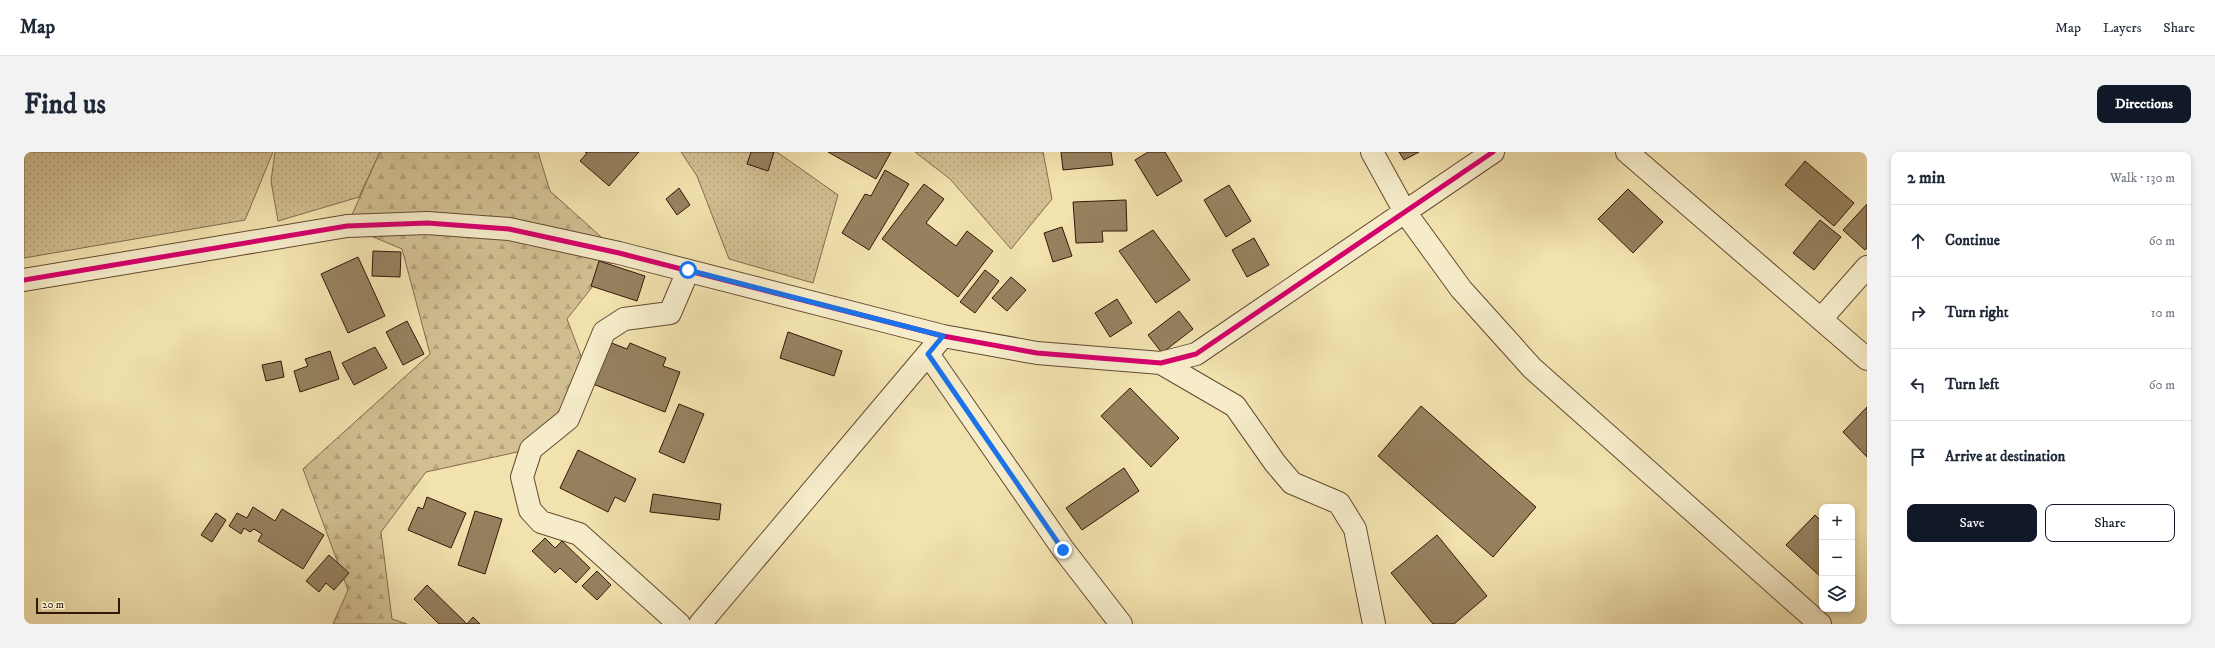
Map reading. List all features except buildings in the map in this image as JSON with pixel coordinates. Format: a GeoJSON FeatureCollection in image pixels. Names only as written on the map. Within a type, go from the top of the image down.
{"type":"FeatureCollection","features":[{"type":"Feature","properties":{"kind":"street"},"geometry":{"type":"LineString","coordinates":[[1372,152],[1405,212],[1461,289],[1532,368],[1820,624]]}},
{"type":"Feature","properties":{"kind":"street"},"geometry":{"type":"LineString","coordinates":[[24,280],[346,226],[427,222],[509,228],[688,270],[943,336],[1037,353],[1161,363],[1196,354],[1493,152]]}},
{"type":"Feature","properties":{"kind":"street"},"geometry":{"type":"LineString","coordinates":[[1627,152],[1867,359]]}},
{"type":"Feature","properties":{"kind":"street"},"geometry":{"type":"LineString","coordinates":[[1821,319],[1867,267]]}},
{"type":"Feature","properties":{"kind":"street"},"geometry":{"type":"LineString","coordinates":[[680,624],[579,534],[541,522],[530,510],[522,477],[531,449],[568,419],[604,332],[624,319],[670,312],[688,270]]}},
{"type":"Feature","properties":{"kind":"street"},"geometry":{"type":"LineString","coordinates":[[700,624],[943,336]]}},
{"type":"Feature","properties":{"kind":"street"},"geometry":{"type":"LineString","coordinates":[[928,354],[1063,550],[1121,624]]}},
{"type":"Feature","properties":{"kind":"street"},"geometry":{"type":"LineString","coordinates":[[1161,363],[1235,406],[1275,463],[1292,483],[1339,503],[1355,529],[1374,624]]}},
{"type":"Feature","properties":{"kind":"green space"},"geometry":{"type":"Polygon","coordinates":[[[24,152],[273,152],[245,220],[24,258],[24,152]]]}},
{"type":"Feature","properties":{"kind":"green space"},"geometry":{"type":"Polygon","coordinates":[[[275,152],[382,152],[379,154],[359,197],[278,221],[271,181],[275,152]]]}},
{"type":"Feature","properties":{"kind":"green space"},"geometry":{"type":"Polygon","coordinates":[[[382,152],[538,152],[550,191],[619,253],[567,319],[587,372],[531,449],[426,472],[381,532],[392,619],[407,624],[333,624],[348,590],[303,469],[430,354],[402,249],[347,226],[379,154],[382,152]]]}},
{"type":"Feature","properties":{"kind":"green space"},"geometry":{"type":"Polygon","coordinates":[[[681,152],[777,152],[838,195],[813,283],[729,259],[697,176],[681,152]]]}},
{"type":"Feature","properties":{"kind":"green space"},"geometry":{"type":"Polygon","coordinates":[[[915,152],[1043,152],[1052,199],[1011,249],[950,179],[915,152]]]}},
{"type":"Feature","properties":{"kind":"cycle path"},"geometry":{"type":"LineString","coordinates":[[24,280],[347,226],[427,223],[509,229],[619,253],[943,336],[1037,353],[1161,363],[1196,354],[1493,152]]}},
{"type":"Feature","properties":{"kind":"route"},"geometry":{"type":"LineString","coordinates":[[688,270],[943,336],[928,354],[1063,550]]}}]}
